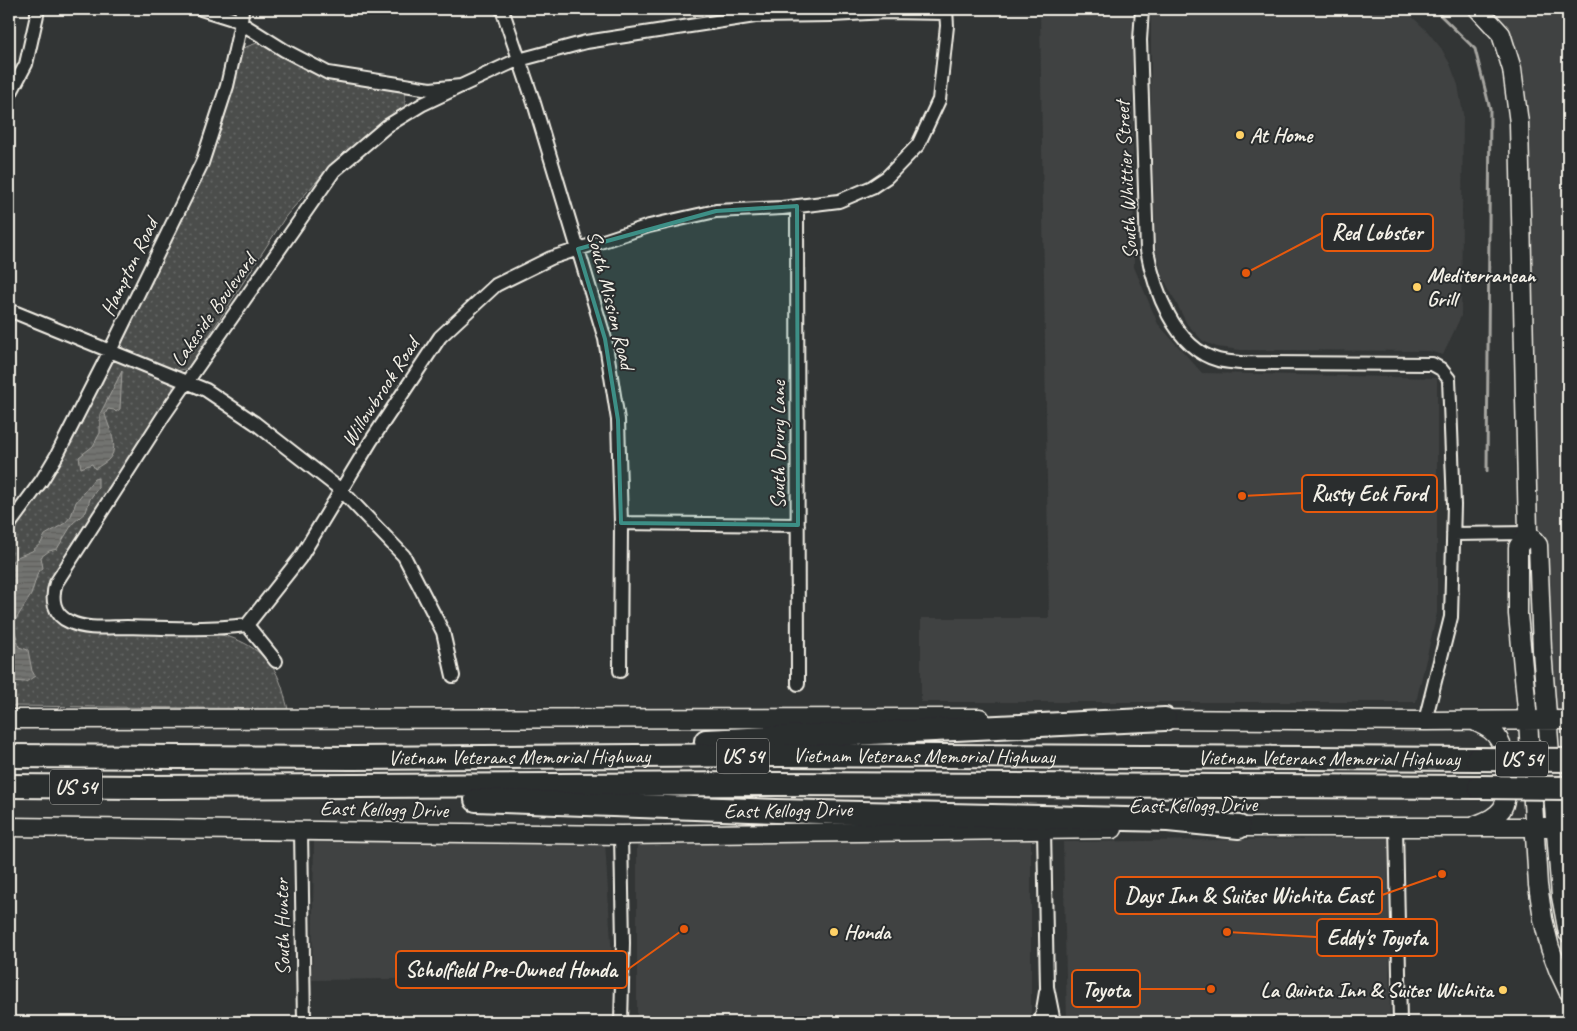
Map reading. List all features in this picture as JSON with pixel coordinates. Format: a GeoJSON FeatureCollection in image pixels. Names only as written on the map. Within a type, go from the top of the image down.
{"type":"FeatureCollection","features":[{"type":"Feature","properties":{"kind":"highway"},"geometry":{"type":"LineString","coordinates":[[354,758],[1165,719]]}},
{"type":"Feature","properties":{"kind":"highway","name":"Vietnam Veterans Memorial Highway"},"geometry":{"type":"LineString","coordinates":[[9,756],[354,758],[779,755],[1568,760]]}},
{"type":"Feature","properties":{"kind":"highway","name":"Vietnam Veterans Memorial Highway"},"geometry":{"type":"LineString","coordinates":[[9,786],[758,784],[1568,788]]}},
{"type":"Feature","properties":{"kind":"highway"},"geometry":{"type":"LineString","coordinates":[[143,787],[766,810],[1168,820],[1239,827]]}},
{"type":"Feature","properties":{"kind":"main road"},"geometry":{"type":"LineString","coordinates":[[1478,9],[1501,34],[1512,69],[1519,122],[1528,533],[1518,547],[1518,614],[1528,720],[1538,885],[1543,919],[1553,956],[1568,991]]}},
{"type":"Feature","properties":{"kind":"main road"},"geometry":{"type":"LineString","coordinates":[[1528,533],[1538,545],[1542,650],[1548,720],[1562,827],[1561,896],[1568,933]]}},
{"type":"Feature","properties":{"kind":"main road"},"geometry":{"type":"LineString","coordinates":[[9,719],[905,717],[1425,721],[1568,720]]}},
{"type":"Feature","properties":{"kind":"main road"},"geometry":{"type":"LineString","coordinates":[[1472,721],[1488,727],[1499,738],[1504,750],[1506,794],[1503,808],[1492,819],[1473,826]]}},
{"type":"Feature","properties":{"kind":"main road","name":"East Kellogg Drive"},"geometry":{"type":"LineString","coordinates":[[9,827],[621,835],[1239,827],[1562,827]]}},
{"type":"Feature","properties":{"kind":"street"},"geometry":{"type":"LineString","coordinates":[[9,96],[26,64],[38,15],[37,9]]}},
{"type":"Feature","properties":{"kind":"street"},"geometry":{"type":"LineString","coordinates":[[201,9],[236,20],[284,50],[328,73],[430,89],[461,86]]}},
{"type":"Feature","properties":{"kind":"street","name":"Hampton Road"},"geometry":{"type":"LineString","coordinates":[[9,525],[42,480],[110,351],[202,162],[227,86],[241,23],[242,9]]}},
{"type":"Feature","properties":{"kind":"street","name":"South Mission Road"},"geometry":{"type":"LineString","coordinates":[[502,9],[534,103],[606,348],[618,420],[621,523],[620,672]]}},
{"type":"Feature","properties":{"kind":"street","name":"South Whittier Street"},"geometry":{"type":"LineString","coordinates":[[1142,9],[1140,40],[1147,250],[1160,297],[1182,336],[1198,350],[1217,360],[1241,363],[1432,364],[1441,369],[1449,379],[1453,534]]}},
{"type":"Feature","properties":{"kind":"street","name":"Lakeside Boulevard"},"geometry":{"type":"LineString","coordinates":[[247,625],[217,629],[93,627],[70,623],[61,616],[54,605],[52,593],[56,583],[164,415],[334,171],[387,126],[423,104],[519,60],[586,42],[755,16],[888,10],[946,11]]}},
{"type":"Feature","properties":{"kind":"street","name":"Willowbrook Road"},"geometry":{"type":"LineString","coordinates":[[247,625],[300,558],[370,441],[440,337],[496,286],[551,258],[649,226],[716,211],[839,202],[872,187],[887,177],[918,145],[939,100],[946,11]]}},
{"type":"Feature","properties":{"kind":"street","name":"South Drury Lane"},"geometry":{"type":"LineString","coordinates":[[797,206],[798,684]]}},
{"type":"Feature","properties":{"kind":"street"},"geometry":{"type":"LineString","coordinates":[[9,310],[206,390],[255,422],[341,490],[404,556],[444,632],[453,676]]}},
{"type":"Feature","properties":{"kind":"street"},"geometry":{"type":"LineString","coordinates":[[621,523],[798,525]]}},
{"type":"Feature","properties":{"kind":"street"},"geometry":{"type":"LineString","coordinates":[[1425,721],[1451,617],[1453,534],[1528,533]]}},
{"type":"Feature","properties":{"kind":"street"},"geometry":{"type":"LineString","coordinates":[[247,625],[276,661]]}},
{"type":"Feature","properties":{"kind":"street"},"geometry":{"type":"LineString","coordinates":[[1396,826],[1400,1022]]}},
{"type":"Feature","properties":{"kind":"street","name":"South Hunter"},"geometry":{"type":"LineString","coordinates":[[301,830],[304,1022]]}},
{"type":"Feature","properties":{"kind":"street"},"geometry":{"type":"LineString","coordinates":[[1044,830],[1047,987],[1054,1022]]}},
{"type":"Feature","properties":{"kind":"street"},"geometry":{"type":"LineString","coordinates":[[621,835],[623,943],[621,1022]]}},
{"type":"Feature","properties":{"kind":"street"},"geometry":{"type":"LineString","coordinates":[[1042,1022],[1047,987]]}},
{"type":"Feature","properties":{"kind":"highlighted area"},"geometry":{"type":"Polygon","coordinates":[[[797,206],[798,525],[621,523],[618,420],[605,339],[578,249],[716,211],[797,206]]]}},
{"type":"Feature","properties":{"kind":"shaded area"},"geometry":{"type":"Polygon","coordinates":[[[1040,9],[1134,9],[1132,40],[1134,267],[1158,324],[1202,373],[1437,378],[1437,613],[1416,702],[921,702],[921,618],[1049,618],[1040,9]]]}},
{"type":"Feature","properties":{"kind":"shaded area"},"geometry":{"type":"Polygon","coordinates":[[[1151,9],[1404,9],[1427,31],[1441,48],[1450,64],[1458,85],[1463,114],[1461,316],[1443,355],[1429,351],[1241,350],[1217,347],[1203,341],[1187,324],[1162,275],[1156,252],[1151,126],[1151,9]]]}},
{"type":"Feature","properties":{"kind":"shaded area"},"geometry":{"type":"Polygon","coordinates":[[[1477,9],[1568,9],[1568,720],[1528,720],[1512,69],[1477,9]]]}},
{"type":"Feature","properties":{"kind":"shaded area"},"geometry":{"type":"Polygon","coordinates":[[[260,42],[307,71],[332,80],[401,90],[405,95],[405,108],[331,165],[286,216],[188,368],[177,371],[127,352],[121,342],[197,188],[214,141],[238,54],[243,48],[260,42]]]}},
{"type":"Feature","properties":{"kind":"shaded area"},"geometry":{"type":"Polygon","coordinates":[[[119,359],[169,379],[173,385],[173,391],[52,579],[48,590],[51,610],[95,631],[215,634],[235,639],[253,648],[268,662],[279,679],[288,709],[9,706],[9,538],[61,457],[112,360],[119,359]]]}},
{"type":"Feature","properties":{"kind":"shaded area"},"geometry":{"type":"Polygon","coordinates":[[[122,371],[120,409],[116,412],[108,409],[105,414],[114,444],[112,455],[95,469],[92,464],[81,468],[79,457],[93,446],[100,433],[100,414],[122,371]]]}},
{"type":"Feature","properties":{"kind":"shaded area"},"geometry":{"type":"Polygon","coordinates":[[[98,478],[98,488],[90,499],[86,512],[73,523],[57,549],[49,551],[41,557],[43,568],[38,572],[31,595],[13,624],[19,647],[28,650],[32,671],[35,676],[26,682],[9,681],[9,564],[17,557],[32,551],[41,543],[45,535],[65,523],[71,516],[76,502],[94,479],[98,478]]]}},
{"type":"Feature","properties":{"kind":"shaded area"},"geometry":{"type":"Polygon","coordinates":[[[1388,838],[1390,1022],[1067,1022],[1063,842],[1388,838]]]}},
{"type":"Feature","properties":{"kind":"shaded area"},"geometry":{"type":"Polygon","coordinates":[[[314,840],[605,842],[613,976],[312,980],[314,840]]]}},
{"type":"Feature","properties":{"kind":"shaded area","name":"Honda"},"geometry":{"type":"Polygon","coordinates":[[[1031,840],[1031,1022],[637,1022],[637,841],[1031,840]]]}},
{"type":"Feature","properties":{"kind":"waterway"},"geometry":{"type":"LineString","coordinates":[[1434,9],[1475,49],[1490,109],[1487,471]]}},
{"type":"Feature","properties":{"kind":"place","name":"At Home"},"geometry":{"type":"Point","coordinates":[1240,135]}},
{"type":"Feature","properties":{"kind":"place","name":"Red Lobster"},"geometry":{"type":"Point","coordinates":[1246,273]}},
{"type":"Feature","properties":{"kind":"place","name":"Mediterranean Grill"},"geometry":{"type":"Point","coordinates":[1417,287]}},
{"type":"Feature","properties":{"kind":"place","name":"Rusty Eck Ford"},"geometry":{"type":"Point","coordinates":[1242,496]}},
{"type":"Feature","properties":{"kind":"place","name":"Days Inn & Suites Wichita East"},"geometry":{"type":"Point","coordinates":[1442,874]}},
{"type":"Feature","properties":{"kind":"place","name":"Scholfield Pre-Owned Honda"},"geometry":{"type":"Point","coordinates":[684,929]}},
{"type":"Feature","properties":{"kind":"place","name":"Honda"},"geometry":{"type":"Point","coordinates":[834,932]}},
{"type":"Feature","properties":{"kind":"place","name":"Eddy's Toyota"},"geometry":{"type":"Point","coordinates":[1227,932]}},
{"type":"Feature","properties":{"kind":"place","name":"Toyota"},"geometry":{"type":"Point","coordinates":[1211,989]}},
{"type":"Feature","properties":{"kind":"place","name":"La Quinta Inn & Suites Wichita"},"geometry":{"type":"Point","coordinates":[1503,990]}}]}
